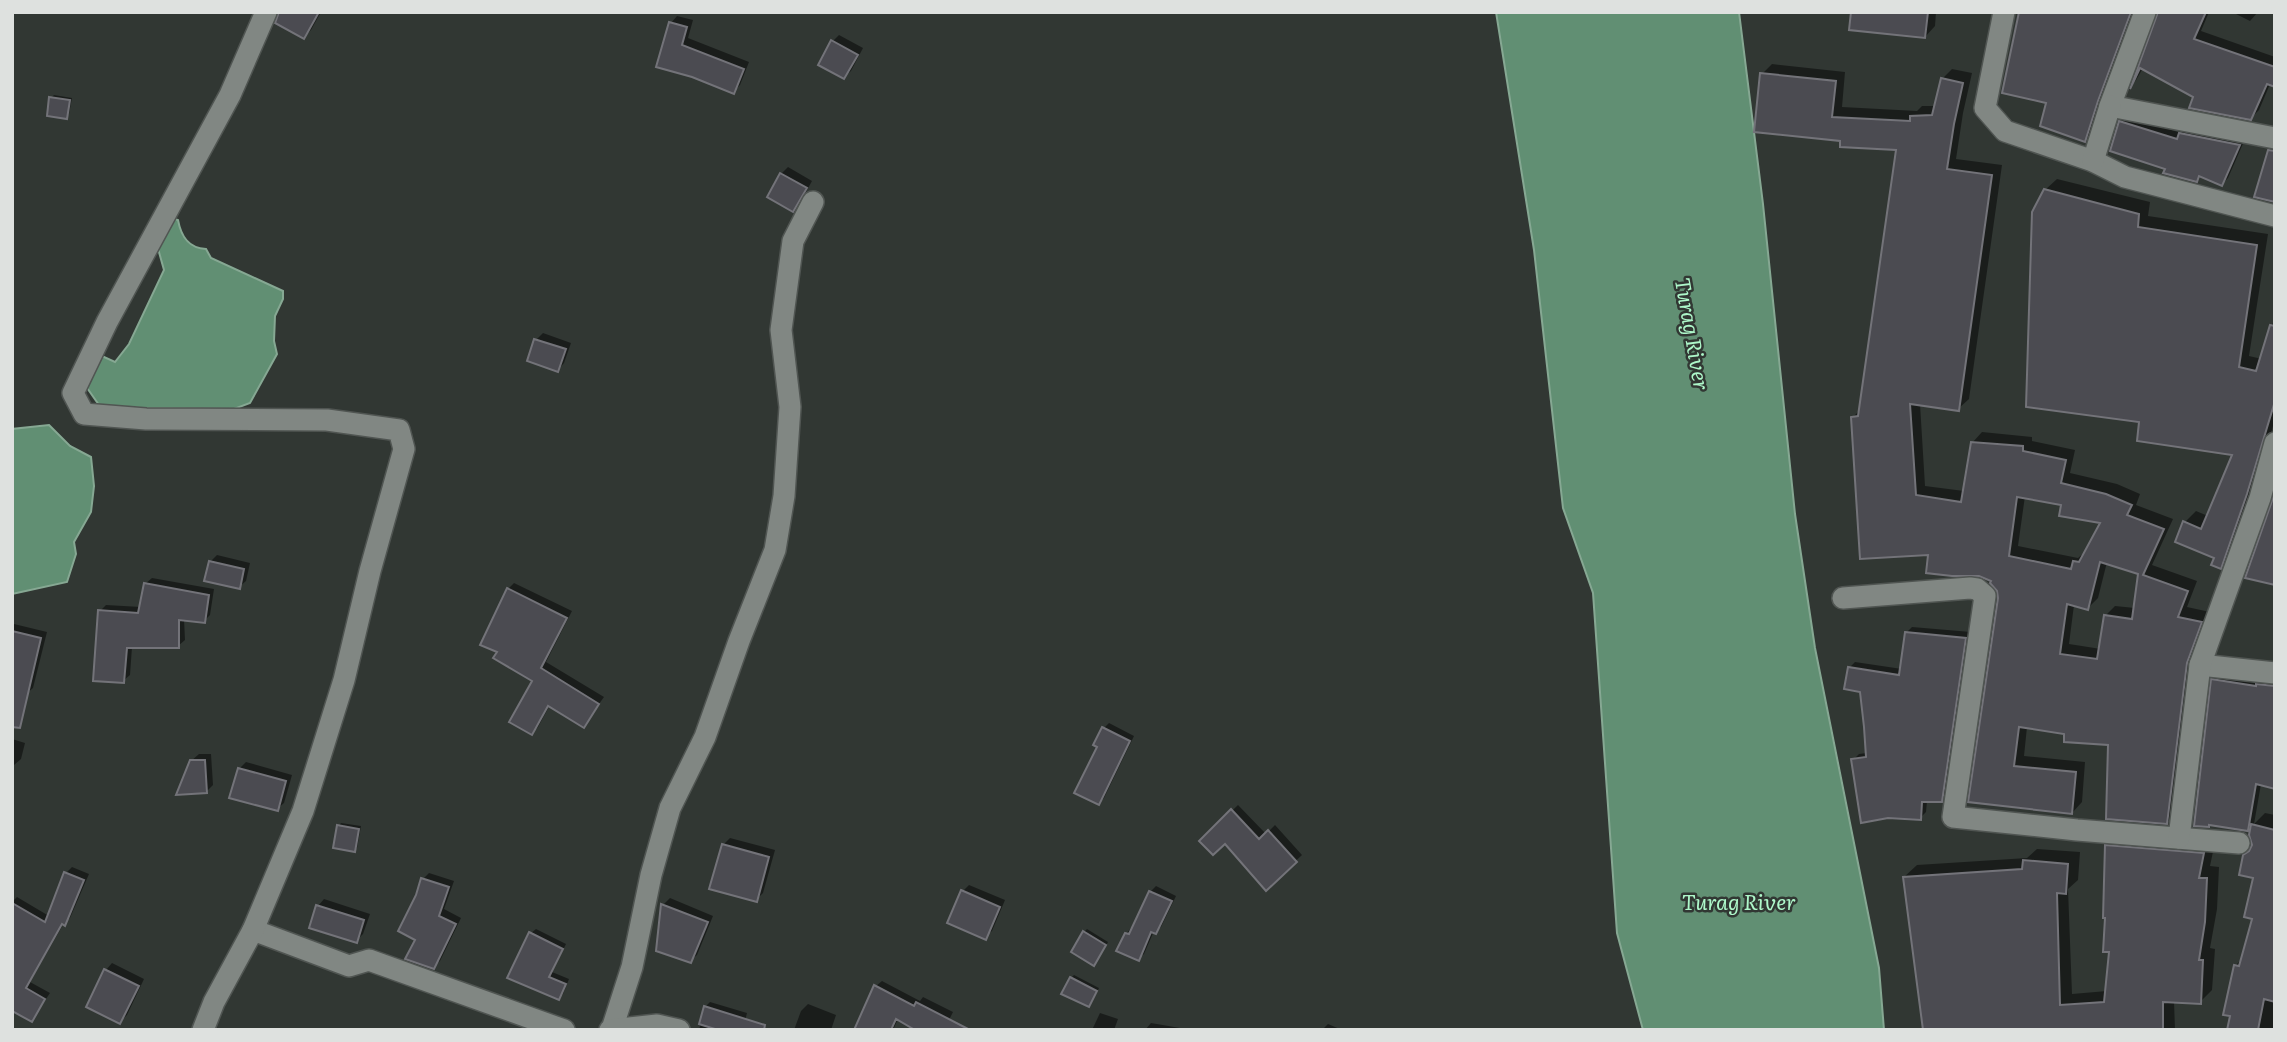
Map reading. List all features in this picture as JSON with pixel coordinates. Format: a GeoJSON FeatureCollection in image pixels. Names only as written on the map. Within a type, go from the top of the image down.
{"type":"FeatureCollection","features":[{"type":"Feature","properties":{"kind":"street"},"geometry":{"type":"LineString","coordinates":[[203,1030],[214,1002],[253,930],[303,811],[344,680],[370,571],[404,449],[399,430],[327,420],[146,419],[84,414],[73,393],[114,310],[230,94],[266,12]]}},
{"type":"Feature","properties":{"kind":"street"},"geometry":{"type":"LineString","coordinates":[[2004,12],[1985,108],[2005,131],[2093,161],[2125,177],[2275,216]]}},
{"type":"Feature","properties":{"kind":"street"},"geometry":{"type":"LineString","coordinates":[[2093,161],[2145,12]]}},
{"type":"Feature","properties":{"kind":"street"},"geometry":{"type":"LineString","coordinates":[[2110,106],[2275,138]]}},
{"type":"Feature","properties":{"kind":"street"},"geometry":{"type":"LineString","coordinates":[[679,1030],[657,1025],[611,1029],[632,967],[651,875],[670,808],[705,737],[775,550],[784,496],[790,407],[780,330],[793,241],[813,202]]}},
{"type":"Feature","properties":{"kind":"street"},"geometry":{"type":"LineString","coordinates":[[2179,838],[2200,665],[2260,499],[2275,443]]}},
{"type":"Feature","properties":{"kind":"street"},"geometry":{"type":"LineString","coordinates":[[1843,597],[1970,588],[1977,589],[1985,596],[1953,817],[2239,844]]}},
{"type":"Feature","properties":{"kind":"street"},"geometry":{"type":"LineString","coordinates":[[2200,665],[2275,673]]}},
{"type":"Feature","properties":{"kind":"street"},"geometry":{"type":"LineString","coordinates":[[253,930],[349,966],[369,960],[564,1030]]}},
{"type":"Feature","properties":{"kind":"water","name":"Turag River"},"geometry":{"type":"Polygon","coordinates":[[[1496,12],[1739,12],[1763,204],[1795,514],[1815,648],[1879,968],[1884,1030],[1643,1030],[1617,933],[1593,593],[1563,508],[1534,250],[1496,12]]]}},
{"type":"Feature","properties":{"kind":"water"},"geometry":{"type":"Polygon","coordinates":[[[168,217],[178,220],[186,240],[194,246],[206,249],[211,258],[283,291],[283,299],[275,316],[274,341],[277,354],[250,403],[234,409],[99,405],[85,385],[102,356],[115,362],[129,344],[164,270],[157,245],[168,217]]]}},
{"type":"Feature","properties":{"kind":"water"},"geometry":{"type":"Polygon","coordinates":[[[49,425],[70,446],[91,457],[94,486],[91,512],[74,542],[76,554],[67,582],[12,594],[12,429],[49,425]]]}},
{"type":"Feature","properties":{"kind":"building"},"geometry":{"type":"Polygon","coordinates":[[[279,12],[319,12],[304,39],[275,23],[279,12]]]}},
{"type":"Feature","properties":{"kind":"building"},"geometry":{"type":"Polygon","coordinates":[[[1851,12],[1928,12],[1925,38],[1849,30],[1851,12]]]}},
{"type":"Feature","properties":{"kind":"building"},"geometry":{"type":"Polygon","coordinates":[[[2019,12],[2131,12],[2085,142],[2040,126],[2046,103],[2002,93],[2019,12]]]}},
{"type":"Feature","properties":{"kind":"building"},"geometry":{"type":"Polygon","coordinates":[[[2158,12],[2206,12],[2194,39],[2275,67],[2275,87],[2267,84],[2251,120],[2189,108],[2193,97],[2140,68],[2130,89],[2158,12]]]}},
{"type":"Feature","properties":{"kind":"building"},"geometry":{"type":"Polygon","coordinates":[[[669,22],[687,27],[682,45],[744,69],[734,94],[692,77],[656,67],[669,22]]]}},
{"type":"Feature","properties":{"kind":"building"},"geometry":{"type":"Polygon","coordinates":[[[831,40],[858,55],[844,79],[818,65],[831,40]]]}},
{"type":"Feature","properties":{"kind":"building"},"geometry":{"type":"Polygon","coordinates":[[[1760,73],[1836,81],[1832,117],[1910,121],[1910,116],[1932,115],[1941,78],[1963,83],[1947,169],[1992,175],[1959,411],[1910,404],[1916,495],[1961,502],[1971,442],[2023,446],[2023,451],[2066,460],[2061,483],[2106,494],[2132,505],[2127,515],[2164,529],[2143,575],[2188,591],[2178,617],[2202,622],[2187,663],[2167,824],[2106,819],[2108,745],[2064,742],[2064,734],[2019,727],[2014,766],[2076,772],[2072,814],[1968,802],[1997,591],[1991,581],[1979,576],[1926,573],[1928,555],[1860,559],[1851,417],[1858,416],[1896,150],[1840,147],[1840,141],[1754,132],[1760,73]],[[2017,497],[2009,556],[2071,569],[2073,561],[2079,562],[2100,523],[2059,516],[2061,505],[2017,497]],[[2100,562],[2088,610],[2067,604],[2060,654],[2097,659],[2104,615],[2132,619],[2138,574],[2100,562]]]}},
{"type":"Feature","properties":{"kind":"building"},"geometry":{"type":"Polygon","coordinates":[[[49,97],[70,100],[67,119],[47,116],[49,97]]]}},
{"type":"Feature","properties":{"kind":"building"},"geometry":{"type":"Polygon","coordinates":[[[2119,121],[2177,139],[2179,133],[2240,145],[2222,186],[2199,176],[2197,182],[2163,173],[2165,169],[2110,151],[2119,121]]]}},
{"type":"Feature","properties":{"kind":"building"},"geometry":{"type":"Polygon","coordinates":[[[2268,150],[2275,151],[2275,202],[2254,197],[2268,150]]]}},
{"type":"Feature","properties":{"kind":"building"},"geometry":{"type":"Polygon","coordinates":[[[780,173],[807,188],[793,212],[767,197],[780,173]]]}},
{"type":"Feature","properties":{"kind":"building"},"geometry":{"type":"Polygon","coordinates":[[[2044,189],[2139,214],[2138,227],[2257,245],[2239,367],[2256,371],[2270,325],[2275,326],[2275,401],[2221,569],[2211,565],[2214,558],[2175,542],[2183,521],[2201,529],[2232,455],[2137,441],[2139,422],[2026,407],[2032,212],[2044,189]]]}},
{"type":"Feature","properties":{"kind":"building"},"geometry":{"type":"Polygon","coordinates":[[[534,339],[566,349],[558,372],[527,361],[534,339]]]}},
{"type":"Feature","properties":{"kind":"building"},"geometry":{"type":"Polygon","coordinates":[[[2275,495],[2275,585],[2245,578],[2275,495]]]}},
{"type":"Feature","properties":{"kind":"building"},"geometry":{"type":"Polygon","coordinates":[[[209,561],[244,569],[240,589],[204,581],[209,561]]]}},
{"type":"Feature","properties":{"kind":"building"},"geometry":{"type":"Polygon","coordinates":[[[144,583],[209,595],[205,623],[179,620],[179,648],[127,648],[124,683],[93,681],[98,610],[138,613],[144,583]]]}},
{"type":"Feature","properties":{"kind":"building"},"geometry":{"type":"Polygon","coordinates":[[[507,588],[567,618],[541,668],[599,704],[584,728],[548,706],[532,735],[509,722],[532,681],[493,658],[497,652],[480,645],[507,588]]]}},
{"type":"Feature","properties":{"kind":"building"},"geometry":{"type":"Polygon","coordinates":[[[12,631],[41,638],[20,728],[12,727],[12,631]]]}},
{"type":"Feature","properties":{"kind":"building"},"geometry":{"type":"Polygon","coordinates":[[[1905,632],[1966,638],[1942,802],[1922,802],[1921,820],[1888,818],[1861,823],[1851,759],[1866,757],[1864,727],[1860,692],[1844,689],[1848,667],[1899,675],[1905,632]]]}},
{"type":"Feature","properties":{"kind":"building"},"geometry":{"type":"Polygon","coordinates":[[[2211,679],[2275,686],[2275,789],[2256,784],[2248,831],[2209,825],[2194,826],[2211,679]]]}},
{"type":"Feature","properties":{"kind":"building"},"geometry":{"type":"Polygon","coordinates":[[[1102,727],[1130,741],[1099,805],[1074,793],[1097,747],[1093,745],[1102,727]]]}},
{"type":"Feature","properties":{"kind":"building"},"geometry":{"type":"Polygon","coordinates":[[[190,760],[205,760],[207,793],[176,795],[190,760]]]}},
{"type":"Feature","properties":{"kind":"building"},"geometry":{"type":"Polygon","coordinates":[[[238,768],[286,781],[278,811],[229,798],[238,768]]]}},
{"type":"Feature","properties":{"kind":"building"},"geometry":{"type":"Polygon","coordinates":[[[1231,809],[1259,839],[1268,830],[1297,862],[1266,891],[1225,844],[1213,855],[1199,841],[1231,809]]]}},
{"type":"Feature","properties":{"kind":"building"},"geometry":{"type":"Polygon","coordinates":[[[2251,824],[2275,830],[2275,1002],[2264,999],[2258,1030],[2227,1030],[2230,1016],[2223,1015],[2234,965],[2239,966],[2252,919],[2244,917],[2253,878],[2239,875],[2243,855],[2252,845],[2249,835],[2251,824]]]}},
{"type":"Feature","properties":{"kind":"building"},"geometry":{"type":"Polygon","coordinates":[[[337,825],[359,829],[355,852],[333,848],[337,825]]]}},
{"type":"Feature","properties":{"kind":"building"},"geometry":{"type":"Polygon","coordinates":[[[722,844],[769,857],[757,902],[709,889],[722,844]]]}},
{"type":"Feature","properties":{"kind":"building"},"geometry":{"type":"Polygon","coordinates":[[[2105,845],[2204,853],[2199,878],[2207,878],[2205,922],[2199,960],[2203,960],[2201,1004],[2163,1002],[2163,1030],[1923,1030],[1903,877],[2022,869],[2023,860],[2068,864],[2066,894],[2057,893],[2060,1005],[2104,1002],[2109,952],[2103,952],[2105,845]]]}},
{"type":"Feature","properties":{"kind":"building"},"geometry":{"type":"Polygon","coordinates":[[[64,872],[84,880],[65,926],[62,924],[26,988],[45,999],[32,1022],[12,1011],[12,903],[45,922],[64,872]]]}},
{"type":"Feature","properties":{"kind":"building"},"geometry":{"type":"Polygon","coordinates":[[[421,878],[449,887],[439,916],[456,924],[434,969],[405,959],[415,940],[398,931],[416,895],[421,878]]]}},
{"type":"Feature","properties":{"kind":"building"},"geometry":{"type":"Polygon","coordinates":[[[961,890],[1000,907],[986,940],[947,923],[961,890]]]}},
{"type":"Feature","properties":{"kind":"building"},"geometry":{"type":"Polygon","coordinates":[[[1149,891],[1172,901],[1156,934],[1151,932],[1139,961],[1116,951],[1125,933],[1129,934],[1149,891]]]}},
{"type":"Feature","properties":{"kind":"building"},"geometry":{"type":"Polygon","coordinates":[[[661,904],[708,922],[691,963],[656,951],[661,904]]]}},
{"type":"Feature","properties":{"kind":"building"},"geometry":{"type":"Polygon","coordinates":[[[316,905],[364,920],[357,943],[309,928],[316,905]]]}},
{"type":"Feature","properties":{"kind":"building"},"geometry":{"type":"Polygon","coordinates":[[[1083,931],[1106,945],[1094,966],[1071,952],[1083,931]]]}},
{"type":"Feature","properties":{"kind":"building"},"geometry":{"type":"Polygon","coordinates":[[[529,932],[563,949],[549,977],[566,984],[559,1000],[507,978],[529,932]]]}},
{"type":"Feature","properties":{"kind":"building"},"geometry":{"type":"Polygon","coordinates":[[[104,969],[139,986],[120,1024],[86,1007],[104,969]]]}},
{"type":"Feature","properties":{"kind":"building"},"geometry":{"type":"Polygon","coordinates":[[[1070,977],[1097,991],[1089,1007],[1061,994],[1070,977]]]}},
{"type":"Feature","properties":{"kind":"building"},"geometry":{"type":"Polygon","coordinates":[[[874,985],[914,1006],[916,1002],[970,1030],[915,1030],[896,1019],[891,1030],[854,1030],[874,985]]]}},
{"type":"Feature","properties":{"kind":"building"},"geometry":{"type":"Polygon","coordinates":[[[704,1006],[765,1025],[764,1030],[718,1030],[699,1024],[704,1006]]]}}]}
